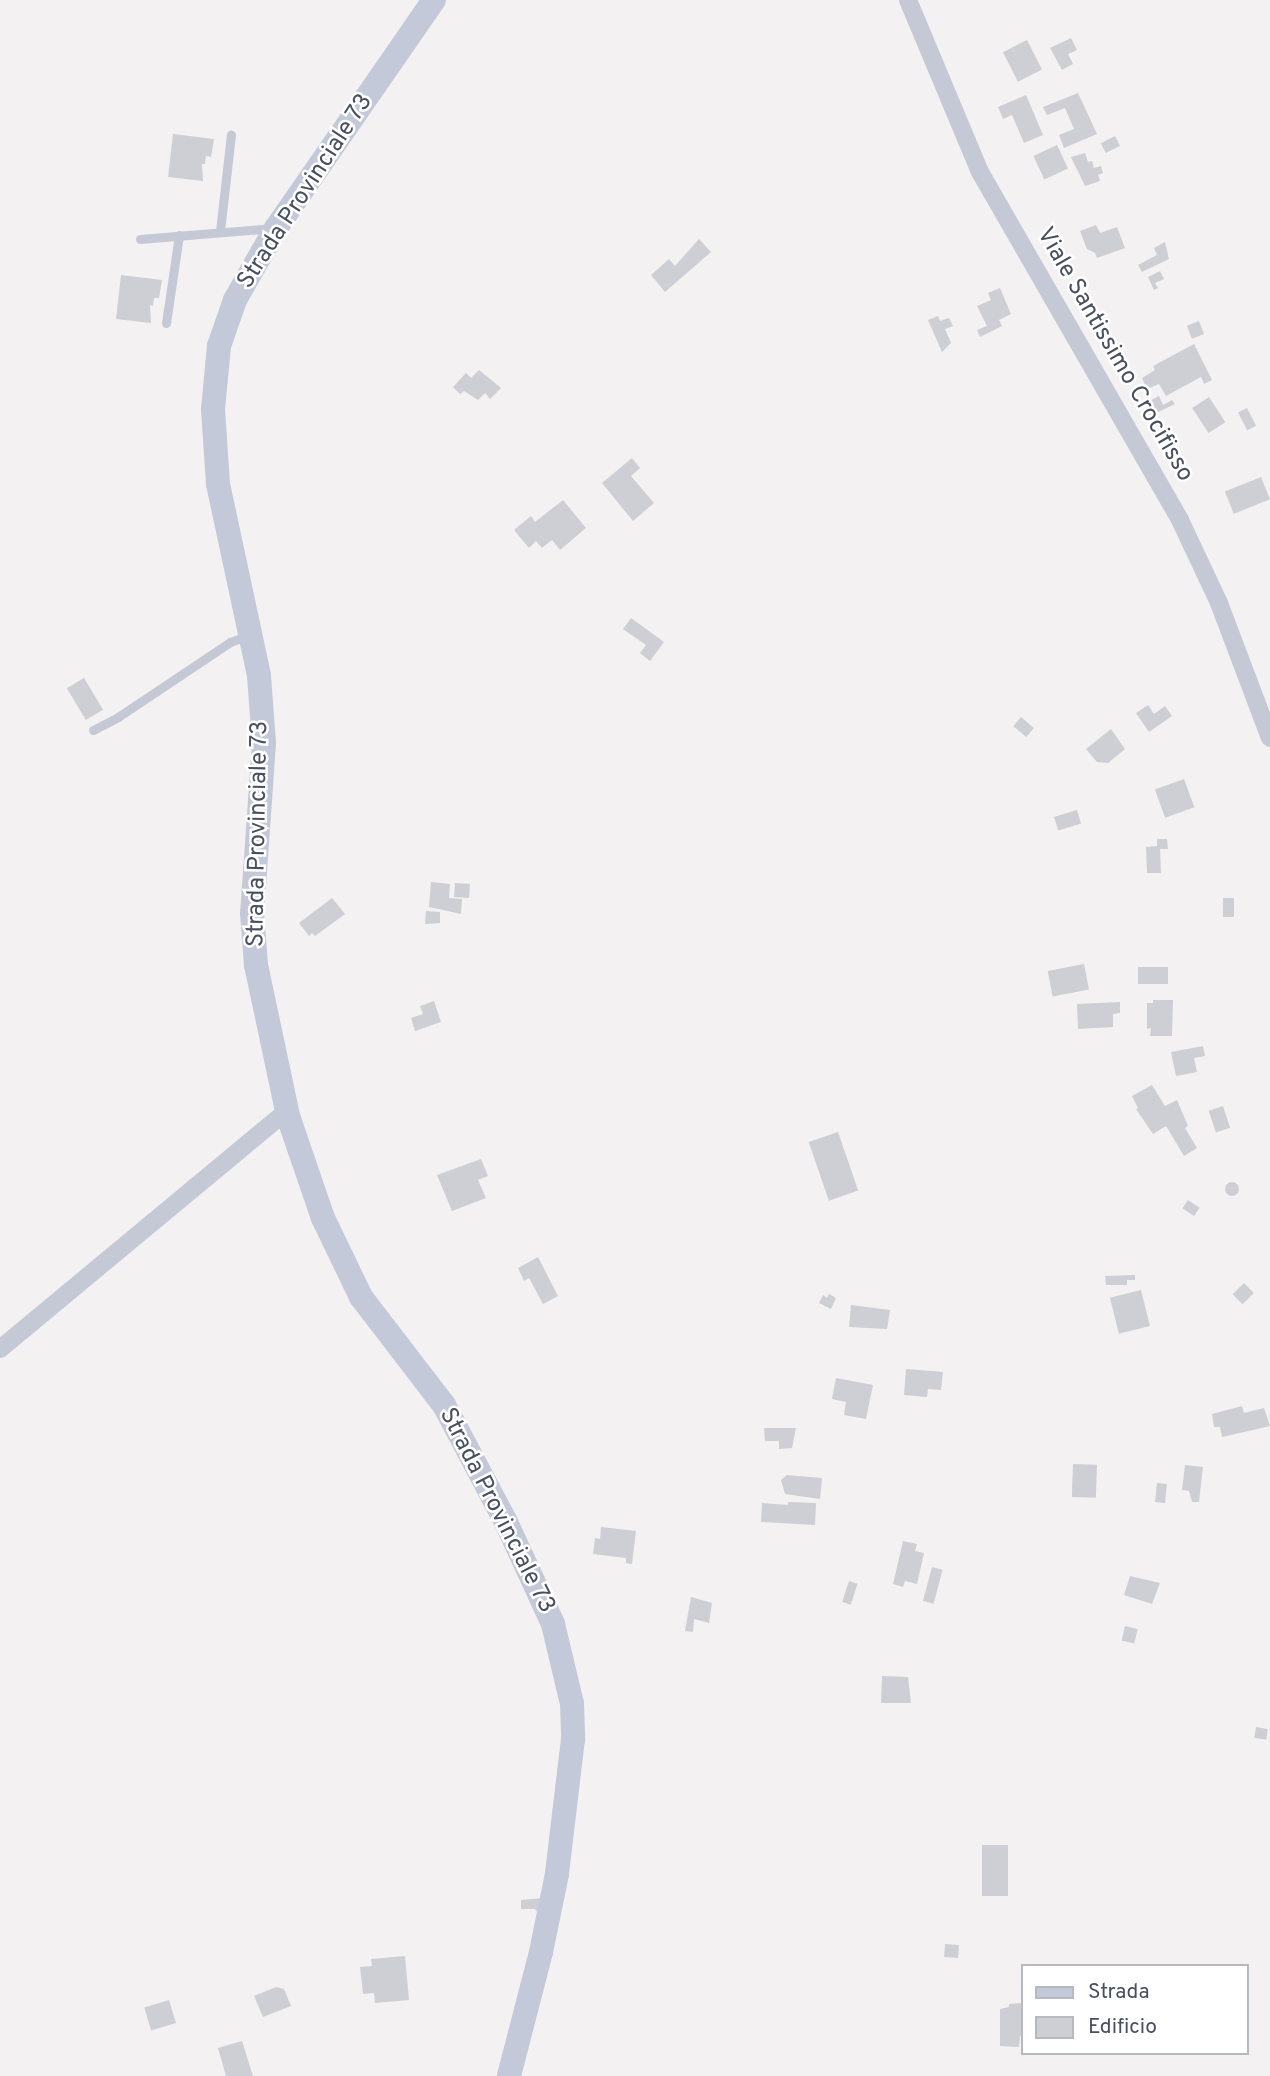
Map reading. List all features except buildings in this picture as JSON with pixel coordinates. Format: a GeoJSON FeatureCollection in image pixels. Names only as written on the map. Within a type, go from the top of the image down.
{"type":"FeatureCollection","features":[{"type":"Feature","properties":{"kind":"street","name":"Strada Provinciale 73"},"geometry":{"type":"LineString","coordinates":[[433,0],[276,228],[235,300],[219,346],[212,409],[218,484],[259,676],[264,743],[252,913],[257,965],[287,1111],[324,1218],[361,1297],[444,1405],[505,1520],[553,1624],[572,1704],[573,1740],[557,1874],[541,1952],[509,2076]]}},
{"type":"Feature","properties":{"kind":"street","name":"Viale Santissimo Crocifisso"},"geometry":{"type":"LineString","coordinates":[[908,0],[980,172],[1180,520],[1219,603],[1270,738]]}},
{"type":"Feature","properties":{"kind":"street"},"geometry":{"type":"LineString","coordinates":[[0,1349],[287,1111]]}},
{"type":"Feature","properties":{"kind":"lane"},"geometry":{"type":"LineString","coordinates":[[220,231],[230,135]]}},
{"type":"Feature","properties":{"kind":"lane"},"geometry":{"type":"LineString","coordinates":[[140,239],[276,228]]}},
{"type":"Feature","properties":{"kind":"lane"},"geometry":{"type":"LineString","coordinates":[[166,323],[180,235]]}},
{"type":"Feature","properties":{"kind":"lane"},"geometry":{"type":"LineString","coordinates":[[93,730],[118,717],[230,642],[250,634]]}}]}
